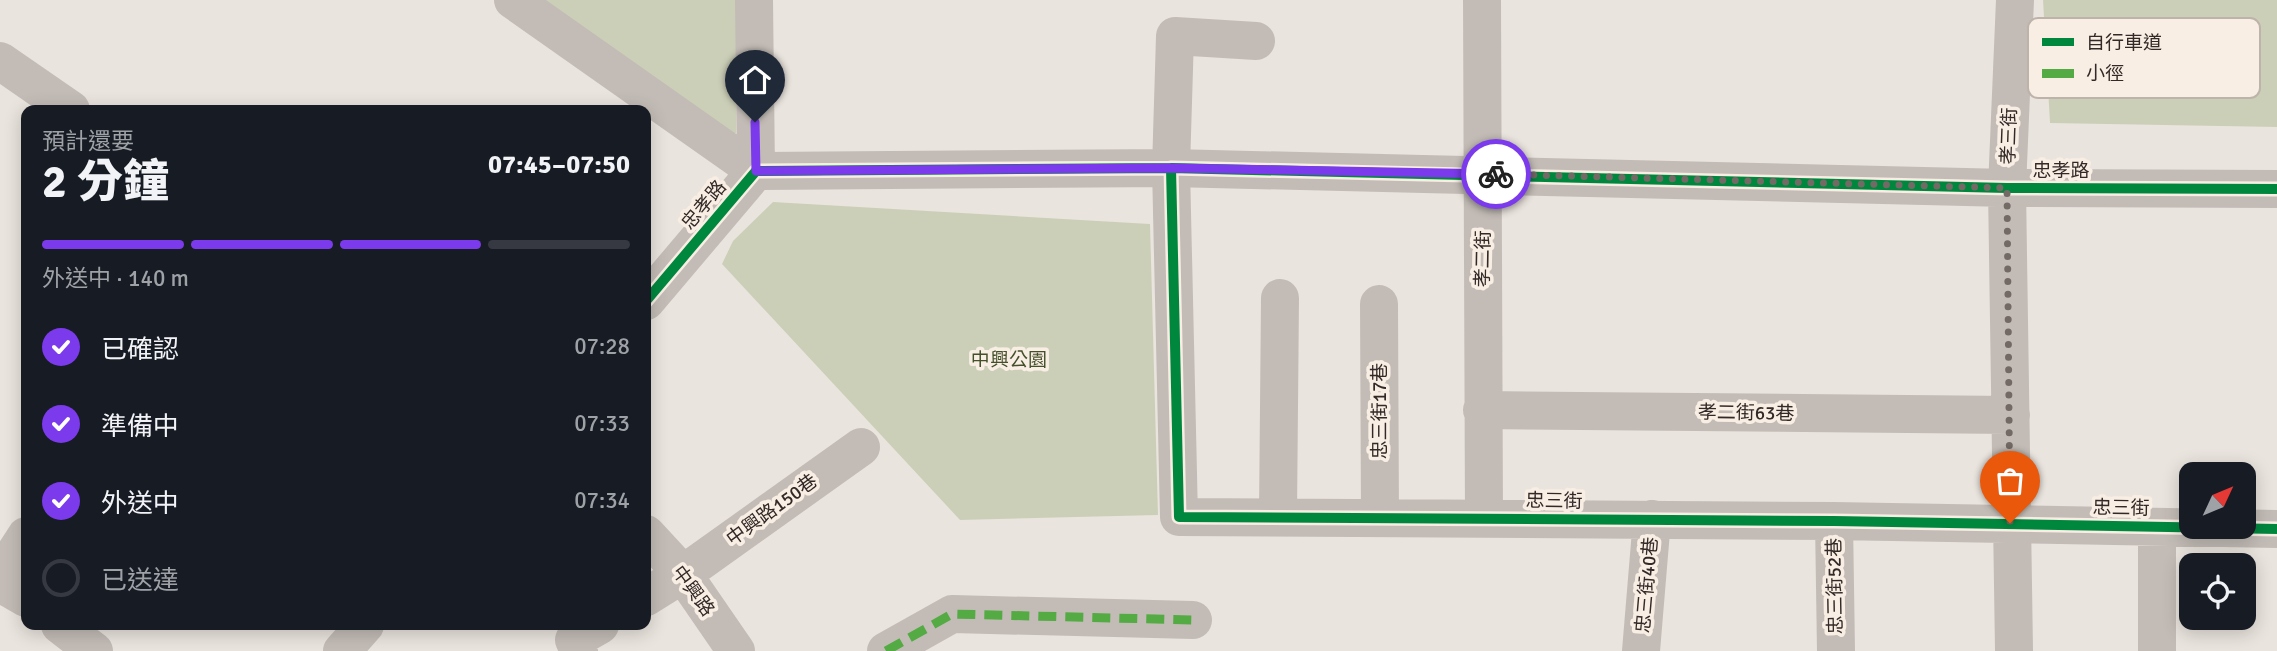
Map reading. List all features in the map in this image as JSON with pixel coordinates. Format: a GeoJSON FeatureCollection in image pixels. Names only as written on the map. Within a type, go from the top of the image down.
{"type":"FeatureCollection","features":[{"type":"Feature","properties":{"kind":"street"},"geometry":{"type":"LineString","coordinates":[[513,0],[756,171]]}},
{"type":"Feature","properties":{"kind":"street"},"geometry":{"type":"LineString","coordinates":[[754,0],[756,171]]}},
{"type":"Feature","properties":{"kind":"street","name":"孝二街"},"geometry":{"type":"LineString","coordinates":[[1482,0],[1484,518]]}},
{"type":"Feature","properties":{"kind":"street","name":"孝三街"},"geometry":{"type":"LineString","coordinates":[[2014,651],[2007,188],[2015,0]]}},
{"type":"Feature","properties":{"kind":"street"},"geometry":{"type":"LineString","coordinates":[[1171,168],[1175,36],[1256,41]]}},
{"type":"Feature","properties":{"kind":"street"},"geometry":{"type":"LineString","coordinates":[[0,61],[64,105]]}},
{"type":"Feature","properties":{"kind":"street","name":"忠孝路"},"geometry":{"type":"LineString","coordinates":[[651,295],[756,171],[1171,168],[1484,173],[2007,188],[2277,189]]}},
{"type":"Feature","properties":{"kind":"street","name":"忠三街"},"geometry":{"type":"LineString","coordinates":[[1171,168],[1179,517],[1652,519],[2277,529]]}},
{"type":"Feature","properties":{"kind":"street"},"geometry":{"type":"LineString","coordinates":[[1278,516],[1280,298]]}},
{"type":"Feature","properties":{"kind":"street","name":"忠三街17巷"},"geometry":{"type":"LineString","coordinates":[[1379,304],[1380,518]]}},
{"type":"Feature","properties":{"kind":"street","name":"孝二街63巷"},"geometry":{"type":"LineString","coordinates":[[1482,410],[2011,415]]}},
{"type":"Feature","properties":{"kind":"street","name":"中興路150巷"},"geometry":{"type":"LineString","coordinates":[[651,594],[861,447]]}},
{"type":"Feature","properties":{"kind":"street","name":"忠三街40巷"},"geometry":{"type":"LineString","coordinates":[[1641,651],[1652,519]]}},
{"type":"Feature","properties":{"kind":"street","name":"忠三街52巷"},"geometry":{"type":"LineString","coordinates":[[1834,521],[1836,651]]}},
{"type":"Feature","properties":{"kind":"street"},"geometry":{"type":"LineString","coordinates":[[2157,527],[2157,651]]}},
{"type":"Feature","properties":{"kind":"street","name":"中興路"},"geometry":{"type":"LineString","coordinates":[[651,539],[683,574],[736,651]]}},
{"type":"Feature","properties":{"kind":"street"},"geometry":{"type":"LineString","coordinates":[[0,576],[21,544]]}},
{"type":"Feature","properties":{"kind":"street"},"geometry":{"type":"LineString","coordinates":[[0,583],[21,595]]}},
{"type":"Feature","properties":{"kind":"street"},"geometry":{"type":"LineString","coordinates":[[886,651],[952,614],[1193,620]]}},
{"type":"Feature","properties":{"kind":"street"},"geometry":{"type":"LineString","coordinates":[[67,630],[94,651]]}},
{"type":"Feature","properties":{"kind":"street"},"geometry":{"type":"LineString","coordinates":[[342,651],[361,630]]}},
{"type":"Feature","properties":{"kind":"street"},"geometry":{"type":"LineString","coordinates":[[579,651],[575,640],[592,630]]}},
{"type":"Feature","properties":{"kind":"green space"},"geometry":{"type":"Polygon","coordinates":[[[540,0],[736,0],[736,133],[727,137],[540,0]]]}},
{"type":"Feature","properties":{"kind":"green space"},"geometry":{"type":"Polygon","coordinates":[[[2043,0],[2277,0],[2277,127],[2050,123],[2049,98],[2260,98],[2260,18],[2044,18],[2043,0]]]}},
{"type":"Feature","properties":{"kind":"green space","name":"中興公園"},"geometry":{"type":"Polygon","coordinates":[[[773,202],[1150,224],[1158,515],[960,520],[722,264],[733,241],[773,202]]]}},
{"type":"Feature","properties":{"kind":"marked path"},"geometry":{"type":"LineString","coordinates":[[886,651],[952,614],[1193,620]]}},
{"type":"Feature","properties":{"kind":"cycle path"},"geometry":{"type":"LineString","coordinates":[[1171,168],[1179,517],[1834,521],[2277,529]]}},
{"type":"Feature","properties":{"kind":"cycle path"},"geometry":{"type":"LineString","coordinates":[[651,295],[756,171],[1171,168],[2007,188],[2277,189]]}},
{"type":"Feature","properties":{"kind":"way so far"},"geometry":{"type":"LineString","coordinates":[[1496,174],[2007,188],[2010,523]]}},
{"type":"Feature","properties":{"kind":"route"},"geometry":{"type":"LineString","coordinates":[[755,122],[756,171],[1171,168],[1496,174]]}}]}
